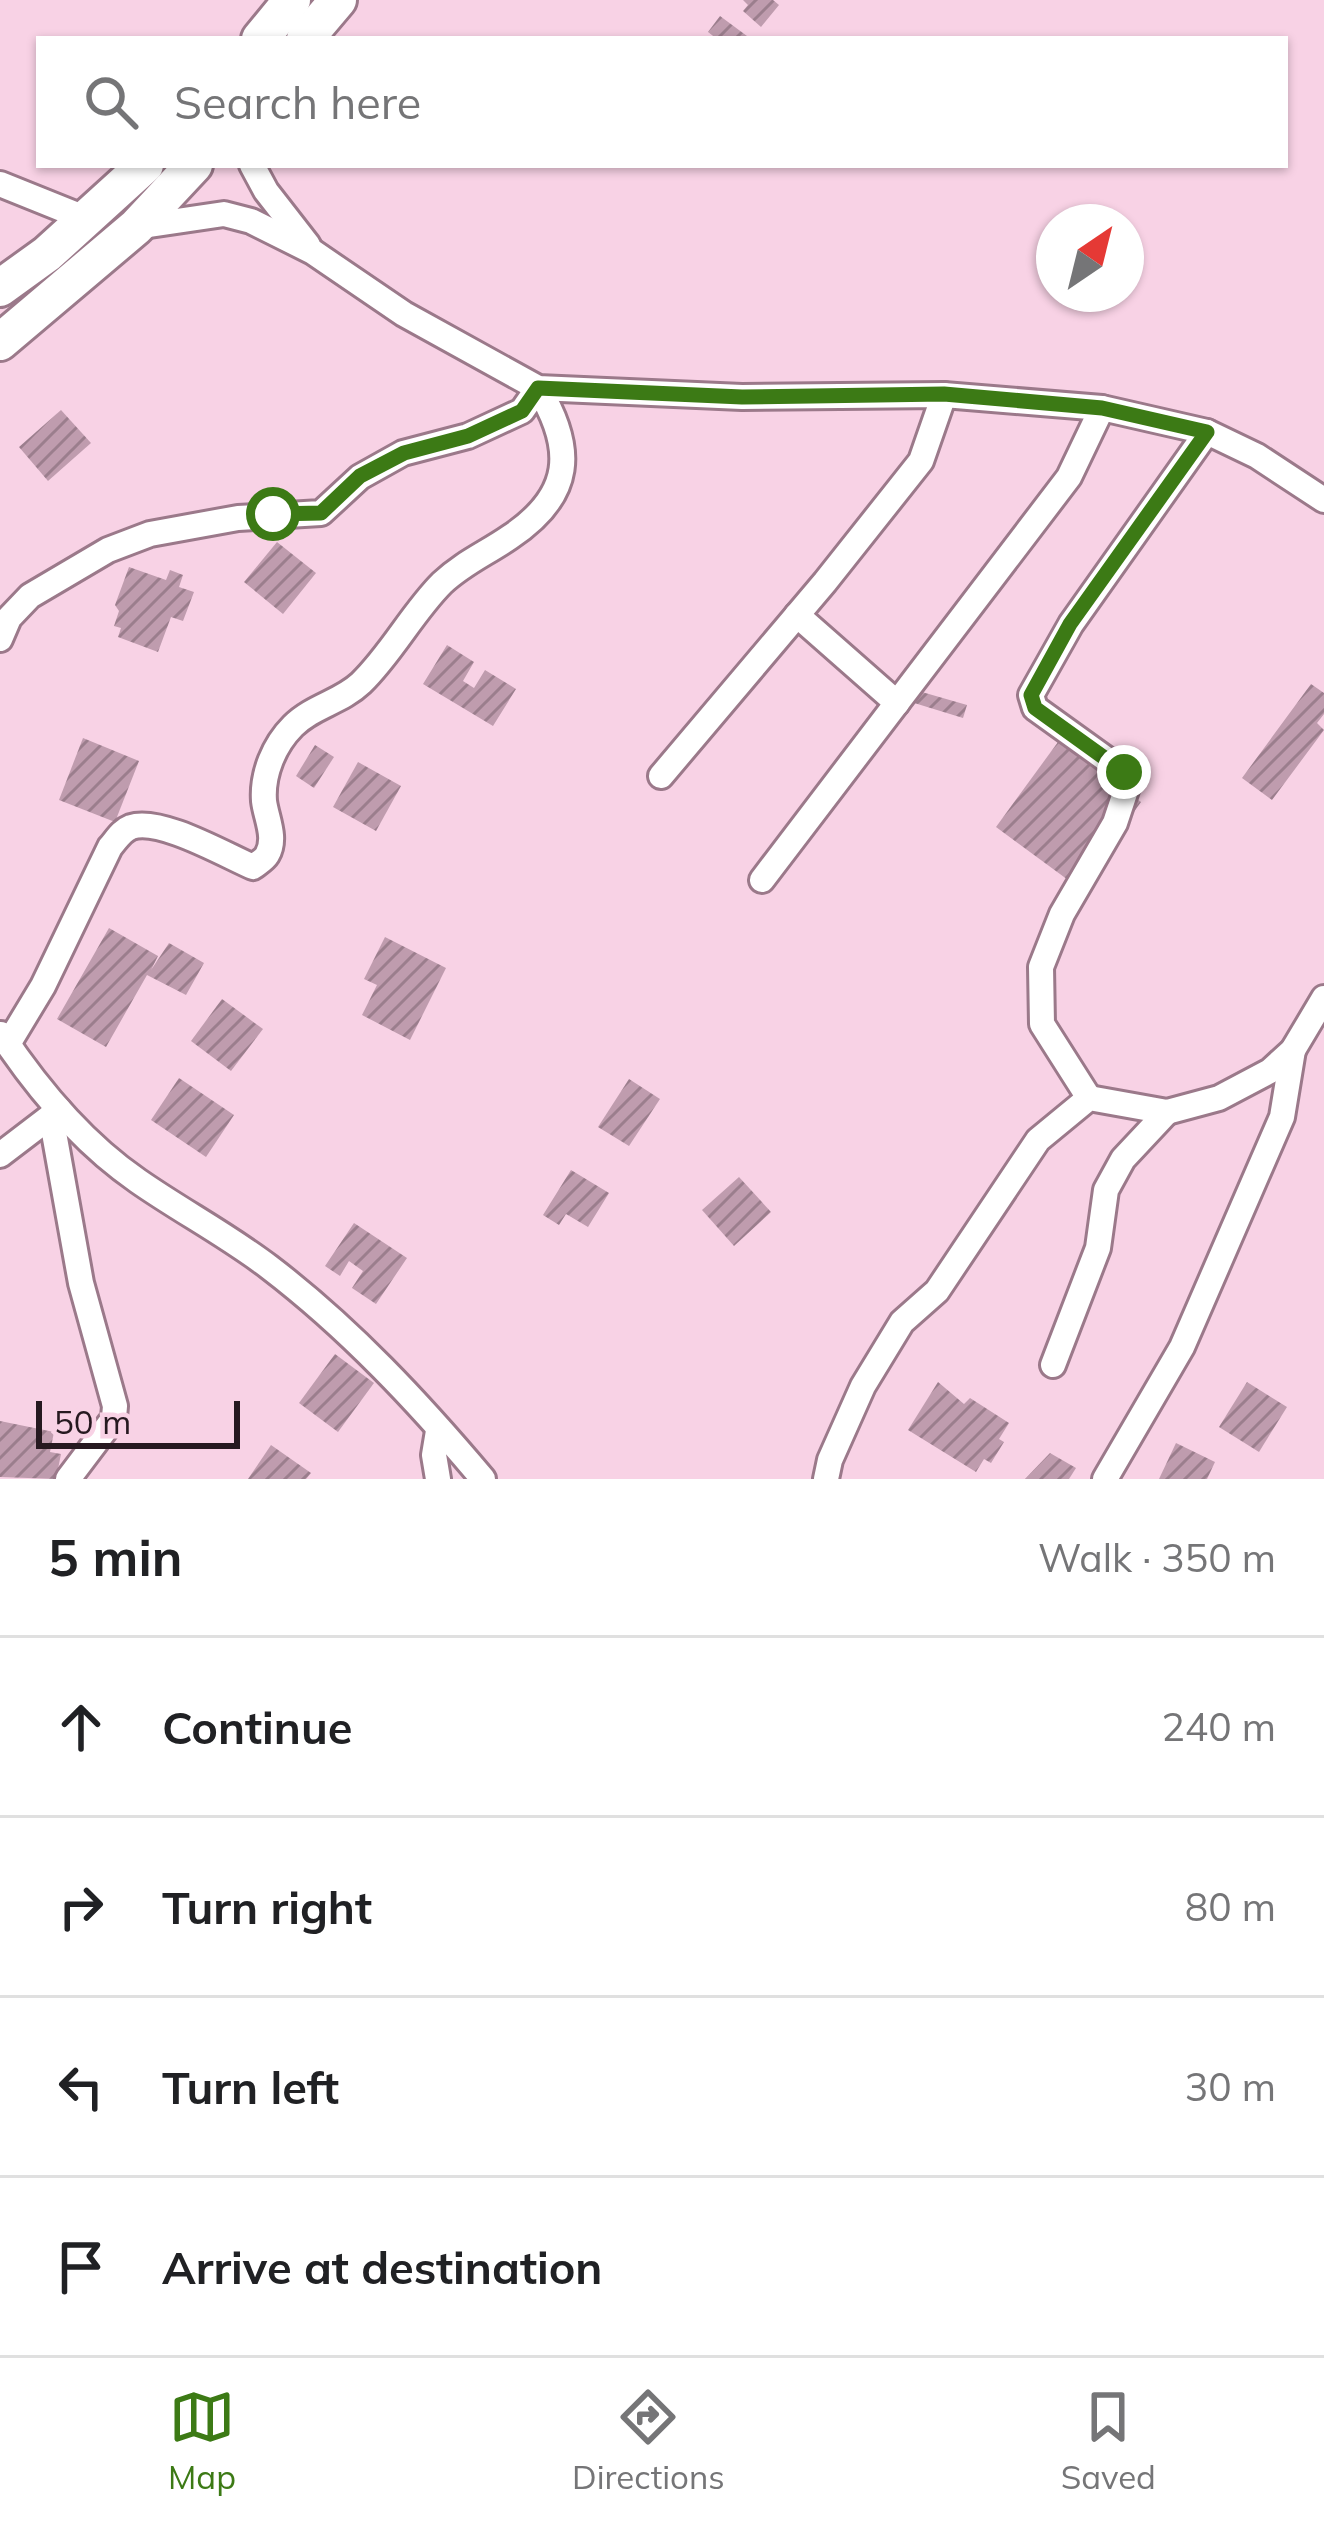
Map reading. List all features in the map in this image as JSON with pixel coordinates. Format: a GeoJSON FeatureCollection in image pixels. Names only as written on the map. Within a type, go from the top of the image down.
{"type":"FeatureCollection","features":[{"type":"Feature","properties":{"kind":"main road"},"geometry":{"type":"LineString","coordinates":[[262,36],[292,0]]}},
{"type":"Feature","properties":{"kind":"main road"},"geometry":{"type":"LineString","coordinates":[[308,36],[338,0]]}},
{"type":"Feature","properties":{"kind":"main road"},"geometry":{"type":"LineString","coordinates":[[0,288],[142,168]]}},
{"type":"Feature","properties":{"kind":"main road"},"geometry":{"type":"LineString","coordinates":[[0,342],[136,227],[191,168]]}},
{"type":"Feature","properties":{"kind":"street"},"geometry":{"type":"LineString","coordinates":[[254,168],[313,252]]}},
{"type":"Feature","properties":{"kind":"street"},"geometry":{"type":"LineString","coordinates":[[0,184],[87,219]]}},
{"type":"Feature","properties":{"kind":"street"},"geometry":{"type":"LineString","coordinates":[[136,227],[224,214],[251,220],[313,252],[404,314],[538,388],[742,397],[944,394],[1102,408],[1207,432],[1257,456],[1324,500]]}},
{"type":"Feature","properties":{"kind":"street"},"geometry":{"type":"LineString","coordinates":[[0,639],[9,618],[30,596],[108,550],[150,534],[238,518],[321,513],[360,476],[404,453],[468,436],[522,411],[538,388]]}},
{"type":"Feature","properties":{"kind":"street"},"geometry":{"type":"LineString","coordinates":[[483,1479],[448,1435],[437,1430],[373,1358],[272,1269],[136,1180],[55,1113],[4,1038],[43,986],[110,848],[124,830],[139,825],[163,828],[253,867],[267,855],[272,837],[264,800],[267,768],[286,733],[309,710],[346,696],[365,679],[441,584],[472,558],[512,536],[544,506],[561,480],[563,454],[557,420],[538,388]]}},
{"type":"Feature","properties":{"kind":"street"},"geometry":{"type":"LineString","coordinates":[[661,776],[921,460],[944,394]]}},
{"type":"Feature","properties":{"kind":"street"},"geometry":{"type":"LineString","coordinates":[[762,880],[1069,477],[1102,408]]}},
{"type":"Feature","properties":{"kind":"street"},"geometry":{"type":"LineString","coordinates":[[1207,432],[1070,624],[1031,695],[1035,708],[1124,772],[1127,787],[1114,823],[1062,914],[1041,967],[1042,1024],[1089,1097],[1167,1112],[1219,1098],[1270,1071],[1293,1050],[1324,998]]}},
{"type":"Feature","properties":{"kind":"street"},"geometry":{"type":"LineString","coordinates":[[797,615],[897,703]]}},
{"type":"Feature","properties":{"kind":"street"},"geometry":{"type":"LineString","coordinates":[[1105,1479],[1182,1347],[1194,1310],[1282,1117],[1293,1050]]}},
{"type":"Feature","properties":{"kind":"street"},"geometry":{"type":"LineString","coordinates":[[826,1479],[863,1386],[902,1322],[937,1291],[1039,1140],[1089,1097]]}},
{"type":"Feature","properties":{"kind":"street"},"geometry":{"type":"LineString","coordinates":[[1053,1365],[1098,1249],[1106,1190],[1124,1159],[1167,1112]]}},
{"type":"Feature","properties":{"kind":"street"},"geometry":{"type":"LineString","coordinates":[[0,1155],[55,1113]]}},
{"type":"Feature","properties":{"kind":"street"},"geometry":{"type":"LineString","coordinates":[[55,1113],[81,1283],[115,1406],[114,1418],[68,1479]]}},
{"type":"Feature","properties":{"kind":"street"},"geometry":{"type":"LineString","coordinates":[[437,1430],[438,1479]]}},
{"type":"Feature","properties":{"kind":"building"},"geometry":{"type":"Polygon","coordinates":[[[743,0],[773,0],[779,5],[761,27],[743,11],[748,5],[743,0]]]}},
{"type":"Feature","properties":{"kind":"building"},"geometry":{"type":"Polygon","coordinates":[[[720,16],[747,36],[713,36],[708,32],[720,16]]]}},
{"type":"Feature","properties":{"kind":"building"},"geometry":{"type":"Polygon","coordinates":[[[61,410],[91,443],[48,481],[19,447],[61,410]]]}},
{"type":"Feature","properties":{"kind":"building"},"geometry":{"type":"Polygon","coordinates":[[[277,542],[316,573],[283,614],[244,582],[277,542]]]}},
{"type":"Feature","properties":{"kind":"building"},"geometry":{"type":"Polygon","coordinates":[[[129,567],[166,580],[170,570],[183,575],[179,587],[194,592],[183,621],[171,617],[158,652],[118,637],[121,628],[114,626],[119,611],[115,605],[129,567]]]}},
{"type":"Feature","properties":{"kind":"building"},"geometry":{"type":"Polygon","coordinates":[[[447,645],[474,662],[463,681],[474,688],[485,670],[516,689],[493,726],[423,684],[447,645]]]}},
{"type":"Feature","properties":{"kind":"building"},"geometry":{"type":"Polygon","coordinates":[[[1311,684],[1324,693],[1324,714],[1317,723],[1324,730],[1272,800],[1242,778],[1311,684]]]}},
{"type":"Feature","properties":{"kind":"building"},"geometry":{"type":"Polygon","coordinates":[[[915,690],[967,705],[963,718],[911,702],[915,690]]]}},
{"type":"Feature","properties":{"kind":"building"},"geometry":{"type":"Polygon","coordinates":[[[83,738],[139,761],[115,822],[59,800],[83,738]]]}},
{"type":"Feature","properties":{"kind":"building"},"geometry":{"type":"Polygon","coordinates":[[[1058,742],[1141,802],[1079,888],[996,827],[1058,742]]]}},
{"type":"Feature","properties":{"kind":"building"},"geometry":{"type":"Polygon","coordinates":[[[315,745],[334,757],[314,788],[296,776],[315,745]]]}},
{"type":"Feature","properties":{"kind":"building"},"geometry":{"type":"Polygon","coordinates":[[[358,762],[401,786],[376,831],[333,807],[358,762]]]}},
{"type":"Feature","properties":{"kind":"building"},"geometry":{"type":"Polygon","coordinates":[[[109,928],[158,956],[151,970],[169,943],[204,963],[186,995],[147,975],[106,1047],[57,1019],[109,928]]]}},
{"type":"Feature","properties":{"kind":"building"},"geometry":{"type":"Polygon","coordinates":[[[385,937],[446,968],[410,1040],[362,1015],[377,985],[364,979],[385,937]]]}},
{"type":"Feature","properties":{"kind":"building"},"geometry":{"type":"Polygon","coordinates":[[[222,999],[263,1029],[231,1071],[191,1041],[222,999]]]}},
{"type":"Feature","properties":{"kind":"building"},"geometry":{"type":"Polygon","coordinates":[[[179,1078],[234,1115],[206,1157],[151,1120],[179,1078]]]}},
{"type":"Feature","properties":{"kind":"building"},"geometry":{"type":"Polygon","coordinates":[[[629,1079],[660,1099],[629,1146],[598,1127],[629,1079]]]}},
{"type":"Feature","properties":{"kind":"building"},"geometry":{"type":"Polygon","coordinates":[[[571,1170],[609,1193],[588,1227],[566,1214],[559,1225],[543,1215],[571,1170]]]}},
{"type":"Feature","properties":{"kind":"building"},"geometry":{"type":"Polygon","coordinates":[[[739,1177],[771,1212],[734,1246],[702,1210],[739,1177]]]}},
{"type":"Feature","properties":{"kind":"building"},"geometry":{"type":"Polygon","coordinates":[[[354,1223],[407,1258],[376,1304],[352,1288],[363,1271],[349,1261],[340,1276],[325,1266],[354,1223]]]}},
{"type":"Feature","properties":{"kind":"building"},"geometry":{"type":"Polygon","coordinates":[[[335,1354],[374,1383],[338,1432],[299,1403],[335,1354]]]}},
{"type":"Feature","properties":{"kind":"building"},"geometry":{"type":"Polygon","coordinates":[[[938,1382],[964,1404],[970,1398],[1009,1423],[991,1463],[984,1459],[976,1472],[908,1430],[938,1382]]]}},
{"type":"Feature","properties":{"kind":"building"},"geometry":{"type":"Polygon","coordinates":[[[1247,1382],[1287,1407],[1259,1452],[1219,1427],[1247,1382]]]}},
{"type":"Feature","properties":{"kind":"building"},"geometry":{"type":"Polygon","coordinates":[[[0,1421],[54,1432],[50,1452],[61,1454],[56,1479],[0,1477],[0,1421]]]}},
{"type":"Feature","properties":{"kind":"building"},"geometry":{"type":"Polygon","coordinates":[[[1176,1443],[1215,1462],[1207,1479],[1159,1479],[1176,1443]]]}},
{"type":"Feature","properties":{"kind":"building"},"geometry":{"type":"Polygon","coordinates":[[[271,1445],[311,1473],[306,1479],[248,1479],[271,1445]]]}},
{"type":"Feature","properties":{"kind":"building"},"geometry":{"type":"Polygon","coordinates":[[[1050,1453],[1076,1468],[1069,1479],[1025,1479],[1050,1453]]]}},
{"type":"Feature","properties":{"kind":"route"},"geometry":{"type":"LineString","coordinates":[[273,514],[321,513],[360,476],[404,453],[468,436],[522,411],[538,388],[742,397],[944,394],[1102,408],[1207,432],[1070,624],[1031,695],[1035,708],[1124,772]]}}]}
